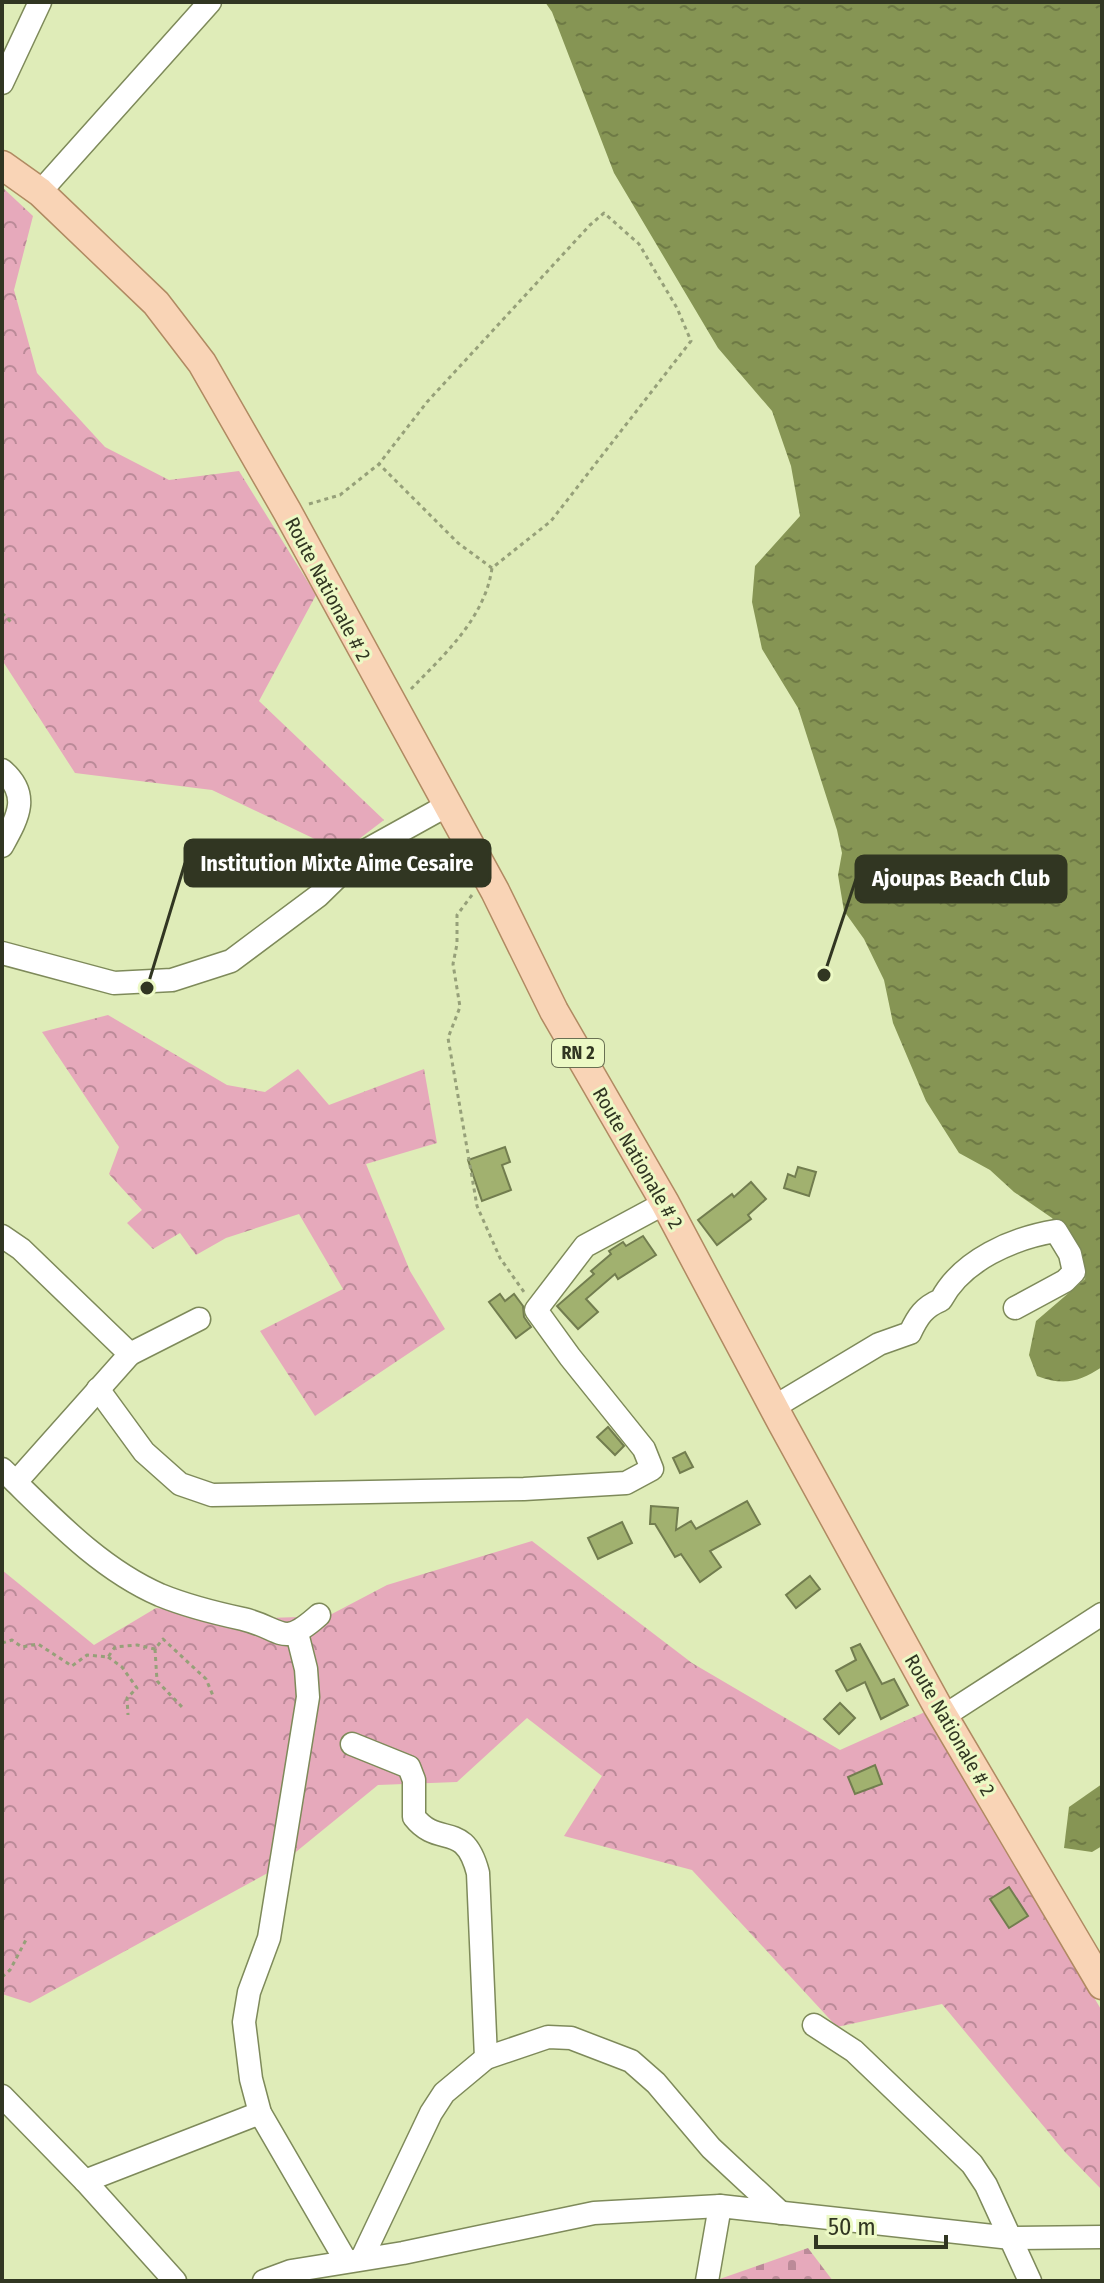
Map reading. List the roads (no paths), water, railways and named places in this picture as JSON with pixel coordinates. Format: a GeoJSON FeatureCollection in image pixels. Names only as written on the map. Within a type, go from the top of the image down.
{"type":"FeatureCollection","features":[{"type":"Feature","properties":{"kind":"main road","name":"Route Nationale # 2"},"geometry":{"type":"LineString","coordinates":[[2,165],[40,192],[156,303],[202,363],[287,511],[486,875],[554,1011],[665,1203],[944,1716],[1102,1985]]}},
{"type":"Feature","properties":{"kind":"street"},"geometry":{"type":"LineString","coordinates":[[2,83],[40,2]]}},
{"type":"Feature","properties":{"kind":"street"},"geometry":{"type":"LineString","coordinates":[[40,192],[210,2]]}},
{"type":"Feature","properties":{"kind":"street"},"geometry":{"type":"LineString","coordinates":[[2,770],[14,780],[19,797],[17,818],[2,846]]}},
{"type":"Feature","properties":{"kind":"street"},"geometry":{"type":"LineString","coordinates":[[2,953],[114,983],[172,980],[231,961],[318,896],[363,852],[446,806]]}},
{"type":"Feature","properties":{"kind":"street"},"geometry":{"type":"LineString","coordinates":[[98,1389],[144,1452],[180,1484],[212,1495],[524,1489],[626,1483],[652,1469],[644,1449],[536,1310],[585,1246],[665,1203]]}},
{"type":"Feature","properties":{"kind":"street"},"geometry":{"type":"LineString","coordinates":[[774,1407],[879,1344],[910,1333],[928,1305],[941,1300],[948,1287],[981,1257],[1028,1236],[1056,1231],[1070,1254],[1074,1272],[1065,1281],[1015,1308]]}},
{"type":"Feature","properties":{"kind":"street"},"geometry":{"type":"LineString","coordinates":[[2,1236],[21,1249],[130,1354]]}},
{"type":"Feature","properties":{"kind":"street"},"geometry":{"type":"LineString","coordinates":[[199,1319],[130,1354],[9,1476],[97,1557],[160,1594],[209,1612],[254,1622],[280,1635],[297,1633],[319,1615]]}},
{"type":"Feature","properties":{"kind":"street"},"geometry":{"type":"LineString","coordinates":[[944,1716],[1102,1614]]}},
{"type":"Feature","properties":{"kind":"street"},"geometry":{"type":"LineString","coordinates":[[297,1633],[306,1669],[308,1697],[269,1938],[249,1992],[244,2022],[251,2079],[260,2113],[354,2259]]}},
{"type":"Feature","properties":{"kind":"street"},"geometry":{"type":"LineString","coordinates":[[352,1744],[409,1767],[414,1780],[414,1817],[429,1832],[464,1841],[475,1860],[486,2058]]}},
{"type":"Feature","properties":{"kind":"street"},"geometry":{"type":"LineString","coordinates":[[814,2025],[854,2051],[972,2164],[986,2185],[1030,2281]]}},
{"type":"Feature","properties":{"kind":"street"},"geometry":{"type":"LineString","coordinates":[[354,2259],[444,2093],[486,2058],[548,2037],[571,2038],[631,2061],[656,2083],[711,2148],[781,2213]]}},
{"type":"Feature","properties":{"kind":"street"},"geometry":{"type":"LineString","coordinates":[[2,2096],[85,2181],[175,2281]]}},
{"type":"Feature","properties":{"kind":"street"},"geometry":{"type":"LineString","coordinates":[[85,2181],[260,2113]]}},
{"type":"Feature","properties":{"kind":"street"},"geometry":{"type":"LineString","coordinates":[[264,2281],[291,2271],[403,2253],[594,2213],[720,2206],[1011,2238],[1102,2237]]}},
{"type":"Feature","properties":{"kind":"street"},"geometry":{"type":"LineString","coordinates":[[707,2281],[720,2206]]}},
{"type":"Feature","properties":{"kind":"water"},"geometry":{"type":"Polygon","coordinates":[[[545,2],[1102,2],[1102,1367],[1086,1376],[1063,1382],[1037,1376],[1029,1355],[1036,1321],[1085,1279],[1086,1270],[1052,1218],[1014,1192],[990,1170],[959,1153],[926,1101],[893,1023],[884,980],[864,939],[844,911],[838,875],[842,853],[837,830],[798,708],[762,649],[752,602],[755,566],[800,516],[791,466],[772,411],[718,348],[614,173],[552,12],[545,2]]]}},
{"type":"Feature","properties":{"kind":"water"},"geometry":{"type":"Polygon","coordinates":[[[1102,1784],[1102,1846],[1092,1852],[1064,1848],[1069,1807],[1102,1784]]]}},
{"type":"Feature","properties":{"kind":"place","name":"Ajoupas Beach Club"},"geometry":{"type":"Point","coordinates":[824,975]}},
{"type":"Feature","properties":{"kind":"place","name":"Institution Mixte Aime Cesaire"},"geometry":{"type":"Point","coordinates":[147,988]}}]}
